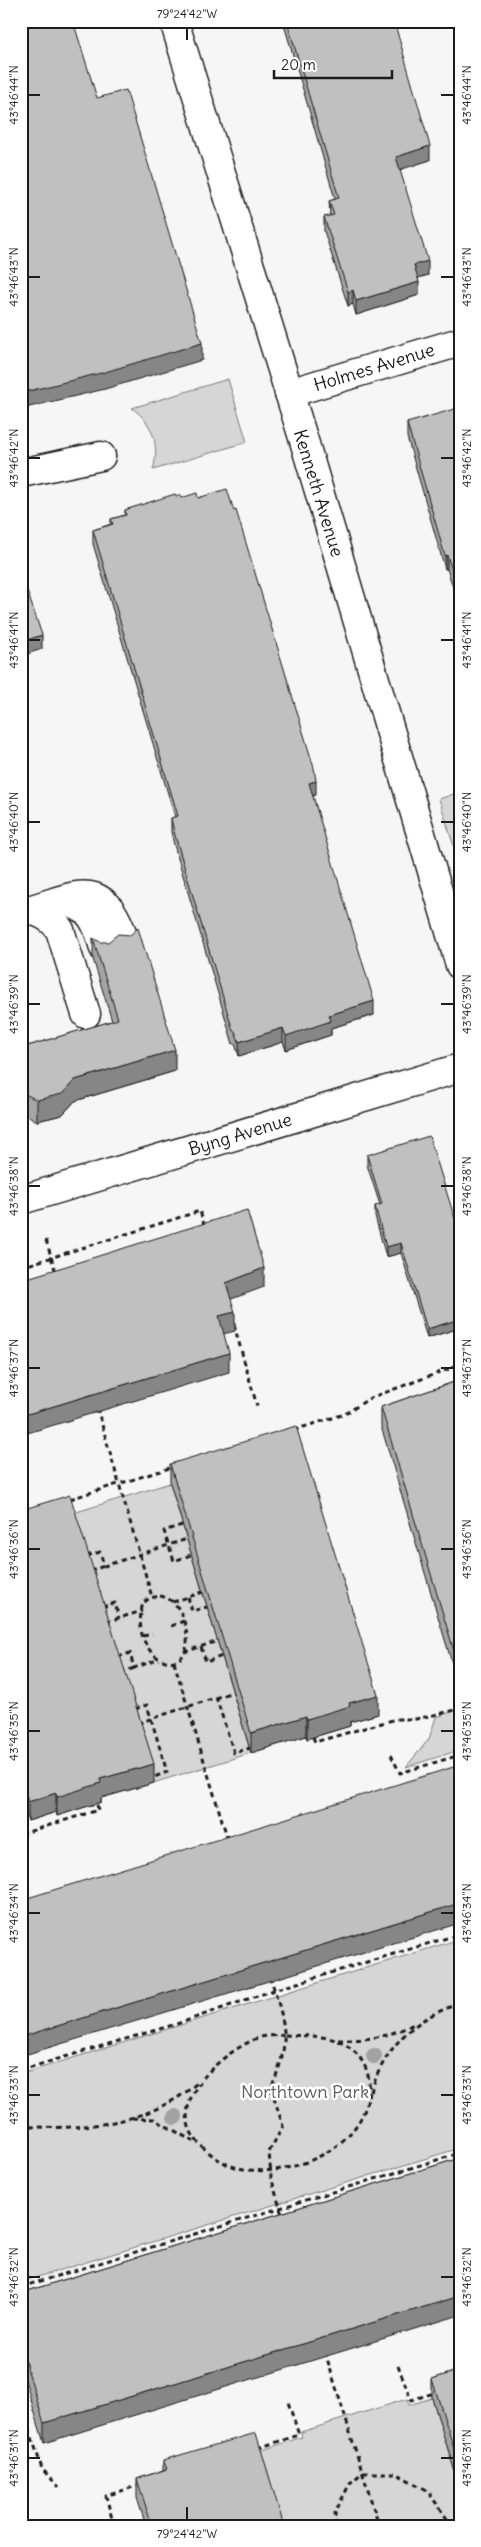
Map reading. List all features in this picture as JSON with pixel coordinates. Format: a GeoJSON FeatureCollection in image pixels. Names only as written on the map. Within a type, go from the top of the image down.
{"type":"FeatureCollection","features":[{"type":"Feature","properties":{"kind":"street","name":"Kenneth Avenue"},"geometry":{"type":"LineString","coordinates":[[174,21],[289,393],[460,965]]}},
{"type":"Feature","properties":{"kind":"street","name":"Holmes Avenue"},"geometry":{"type":"LineString","coordinates":[[289,393],[460,342]]}},
{"type":"Feature","properties":{"kind":"street"},"geometry":{"type":"LineString","coordinates":[[21,473],[101,456]]}},
{"type":"Feature","properties":{"kind":"street"},"geometry":{"type":"LineString","coordinates":[[24,911],[59,901],[78,905],[92,915],[115,944]]}},
{"type":"Feature","properties":{"kind":"street"},"geometry":{"type":"LineString","coordinates":[[24,911],[42,914],[60,930],[86,1014]]}},
{"type":"Feature","properties":{"kind":"street","name":"Byng Avenue"},"geometry":{"type":"LineString","coordinates":[[21,1200],[460,1068]]}},
{"type":"Feature","properties":{"kind":"path"},"geometry":{"type":"LineString","coordinates":[[21,1267],[200,1211],[206,1229]]}},
{"type":"Feature","properties":{"kind":"path"},"geometry":{"type":"LineString","coordinates":[[46,1240],[56,1276]]}},
{"type":"Feature","properties":{"kind":"path"},"geometry":{"type":"LineString","coordinates":[[233,1322],[257,1406]]}},
{"type":"Feature","properties":{"kind":"path"},"geometry":{"type":"LineString","coordinates":[[285,1433],[345,1414],[370,1398],[460,1365]]}},
{"type":"Feature","properties":{"kind":"path"},"geometry":{"type":"LineString","coordinates":[[95,1403],[141,1554],[152,1597]]}},
{"type":"Feature","properties":{"kind":"path"},"geometry":{"type":"LineString","coordinates":[[66,1500],[175,1467]]}},
{"type":"Feature","properties":{"kind":"path"},"geometry":{"type":"LineString","coordinates":[[182,1525],[164,1531],[174,1561],[191,1555]]}},
{"type":"Feature","properties":{"kind":"path"},"geometry":{"type":"LineString","coordinates":[[88,1571],[187,1539]]}},
{"type":"Feature","properties":{"kind":"path"},"geometry":{"type":"LineString","coordinates":[[84,1557],[100,1552],[104,1566]]}},
{"type":"Feature","properties":{"kind":"path"},"geometry":{"type":"LineString","coordinates":[[173,1602],[203,1592]]}},
{"type":"Feature","properties":{"kind":"path"},"geometry":{"type":"LineString","coordinates":[[184,1652],[187,1638],[184,1621],[173,1602],[166,1597],[152,1597],[144,1603],[142,1611],[144,1636],[151,1651],[159,1659],[166,1662],[174,1662],[184,1652],[218,1641]]}},
{"type":"Feature","properties":{"kind":"path"},"geometry":{"type":"LineString","coordinates":[[188,1597],[192,1611],[207,1607]]}},
{"type":"Feature","properties":{"kind":"path"},"geometry":{"type":"LineString","coordinates":[[99,1608],[114,1603],[119,1618]]}},
{"type":"Feature","properties":{"kind":"path"},"geometry":{"type":"LineString","coordinates":[[104,1622],[142,1611]]}},
{"type":"Feature","properties":{"kind":"path"},"geometry":{"type":"LineString","coordinates":[[172,1626],[184,1621]]}},
{"type":"Feature","properties":{"kind":"path"},"geometry":{"type":"LineString","coordinates":[[144,1636],[152,1634]]}},
{"type":"Feature","properties":{"kind":"path"},"geometry":{"type":"LineString","coordinates":[[201,1647],[206,1662],[222,1656]]}},
{"type":"Feature","properties":{"kind":"path"},"geometry":{"type":"LineString","coordinates":[[116,1658],[130,1653],[134,1668]]}},
{"type":"Feature","properties":{"kind":"path"},"geometry":{"type":"LineString","coordinates":[[120,1674],[159,1659]]}},
{"type":"Feature","properties":{"kind":"path"},"geometry":{"type":"LineString","coordinates":[[174,1662],[230,1847]]}},
{"type":"Feature","properties":{"kind":"path"},"geometry":{"type":"LineString","coordinates":[[135,1724],[233,1692]]}},
{"type":"Feature","properties":{"kind":"path"},"geometry":{"type":"LineString","coordinates":[[216,1697],[234,1753],[250,1748]]}},
{"type":"Feature","properties":{"kind":"path"},"geometry":{"type":"LineString","coordinates":[[131,1710],[147,1705],[167,1772],[152,1778]]}},
{"type":"Feature","properties":{"kind":"path"},"geometry":{"type":"LineString","coordinates":[[313,1737],[315,1742],[396,1719],[416,1719],[460,1709]]}},
{"type":"Feature","properties":{"kind":"path"},"geometry":{"type":"LineString","coordinates":[[391,1755],[400,1773],[460,1755]]}},
{"type":"Feature","properties":{"kind":"path"},"geometry":{"type":"LineString","coordinates":[[21,1834],[98,1810],[96,1804]]}},
{"type":"Feature","properties":{"kind":"path"},"geometry":{"type":"LineString","coordinates":[[21,2070],[183,2022],[274,1990],[460,1934]]}},
{"type":"Feature","properties":{"kind":"path"},"geometry":{"type":"LineString","coordinates":[[269,1972],[286,2029],[282,2062],[271,2088],[283,2126],[269,2152],[270,2170],[283,2217]]}},
{"type":"Feature","properties":{"kind":"path"},"geometry":{"type":"LineString","coordinates":[[21,2126],[80,2125],[124,2118],[162,2108],[187,2092],[232,2053],[255,2039],[285,2036],[354,2041],[377,2038],[460,2004]]}},
{"type":"Feature","properties":{"kind":"path"},"geometry":{"type":"LineString","coordinates":[[124,2118],[154,2119],[202,2147],[229,2166],[251,2170],[270,2170],[304,2162],[332,2149],[354,2129],[366,2109],[378,2071],[392,2047],[420,2021]]}},
{"type":"Feature","properties":{"kind":"path"},"geometry":{"type":"LineString","coordinates":[[333,2039],[351,2049],[364,2062],[368,2076],[369,2097]]}},
{"type":"Feature","properties":{"kind":"path"},"geometry":{"type":"LineString","coordinates":[[202,2147],[190,2128],[188,2109],[193,2092],[208,2072]]}},
{"type":"Feature","properties":{"kind":"path"},"geometry":{"type":"LineString","coordinates":[[21,2287],[460,2153]]}},
{"type":"Feature","properties":{"kind":"path"},"geometry":{"type":"LineString","coordinates":[[324,2349],[379,2526]]}},
{"type":"Feature","properties":{"kind":"path"},"geometry":{"type":"LineString","coordinates":[[398,2365],[411,2400],[435,2393]]}},
{"type":"Feature","properties":{"kind":"path"},"geometry":{"type":"LineString","coordinates":[[254,2450],[299,2435],[287,2399]]}},
{"type":"Feature","properties":{"kind":"path"},"geometry":{"type":"LineString","coordinates":[[21,2403],[42,2469],[59,2487]]}},
{"type":"Feature","properties":{"kind":"path"},"geometry":{"type":"LineString","coordinates":[[336,2526],[335,2513],[350,2482],[362,2473],[395,2473],[427,2490],[452,2526]]}},
{"type":"Feature","properties":{"kind":"path"},"geometry":{"type":"LineString","coordinates":[[114,2526],[106,2496],[143,2484]]}},
{"type":"Feature","properties":{"kind":"green space"},"geometry":{"type":"Polygon","coordinates":[[[228,379],[247,442],[153,470],[156,452],[153,435],[145,420],[132,408],[228,379]]]}},
{"type":"Feature","properties":{"kind":"green space"},"geometry":{"type":"Polygon","coordinates":[[[454,794],[460,814],[460,866],[439,799],[454,794]]]}},
{"type":"Feature","properties":{"kind":"green space"},"geometry":{"type":"Polygon","coordinates":[[[170,1483],[251,1753],[153,1783],[70,1514],[170,1483]]]}},
{"type":"Feature","properties":{"kind":"green space"},"geometry":{"type":"Polygon","coordinates":[[[460,1709],[460,1750],[406,1767],[429,1739],[436,1717],[460,1709]]]}},
{"type":"Feature","properties":{"kind":"green space","name":"Northtown Park"},"geometry":{"type":"Polygon","coordinates":[[[460,1939],[460,2148],[21,2282],[21,2074],[460,1939]]]}},
{"type":"Feature","properties":{"kind":"green space"},"geometry":{"type":"Polygon","coordinates":[[[432,2398],[460,2488],[460,2526],[278,2526],[256,2452],[302,2437],[301,2432],[407,2399],[409,2405],[432,2398]]]}},
{"type":"Feature","properties":{"kind":"building"},"geometry":{"type":"Polygon","coordinates":[[[21,21],[73,21],[97,98],[126,90],[202,343],[105,372],[21,393],[21,21]]]}},
{"type":"Feature","properties":{"kind":"building"},"geometry":{"type":"Polygon","coordinates":[[[287,21],[375,21],[377,25],[394,21],[430,146],[396,157],[428,261],[414,265],[419,282],[356,301],[353,290],[348,292],[324,217],[334,215],[329,201],[339,198],[287,21]]]}},
{"type":"Feature","properties":{"kind":"building"},"geometry":{"type":"Polygon","coordinates":[[[458,408],[460,414],[460,595],[447,555],[445,556],[407,423],[458,408]]]}},
{"type":"Feature","properties":{"kind":"building"},"geometry":{"type":"Polygon","coordinates":[[[227,489],[234,511],[236,510],[314,768],[316,781],[309,783],[374,1001],[329,1015],[331,1021],[286,1036],[283,1028],[239,1042],[235,1031],[233,1031],[174,832],[171,818],[178,816],[93,530],[113,524],[111,519],[126,515],[125,510],[175,494],[176,496],[181,495],[181,498],[197,493],[198,498],[227,489]]]}},
{"type":"Feature","properties":{"kind":"building"},"geometry":{"type":"Polygon","coordinates":[[[21,573],[42,635],[21,642],[21,573]]]}},
{"type":"Feature","properties":{"kind":"building"},"geometry":{"type":"Polygon","coordinates":[[[138,928],[175,1050],[75,1080],[62,1094],[37,1100],[21,1092],[21,1048],[118,1019],[93,938],[100,942],[108,942],[118,934],[130,935],[138,928]]]}},
{"type":"Feature","properties":{"kind":"building"},"geometry":{"type":"Polygon","coordinates":[[[429,1136],[460,1235],[460,1319],[427,1329],[401,1243],[386,1247],[375,1206],[382,1204],[367,1155],[429,1136]]]}},
{"type":"Feature","properties":{"kind":"building"},"geometry":{"type":"Polygon","coordinates":[[[247,1210],[264,1268],[226,1283],[235,1312],[219,1316],[229,1353],[21,1416],[21,1280],[247,1210]]]}},
{"type":"Feature","properties":{"kind":"building"},"geometry":{"type":"Polygon","coordinates":[[[460,1380],[460,1671],[381,1407],[460,1380]]]}},
{"type":"Feature","properties":{"kind":"building"},"geometry":{"type":"Polygon","coordinates":[[[296,1426],[378,1695],[349,1703],[350,1706],[307,1719],[306,1716],[251,1733],[170,1464],[296,1426]]]}},
{"type":"Feature","properties":{"kind":"building"},"geometry":{"type":"Polygon","coordinates":[[[70,1495],[154,1764],[100,1779],[101,1783],[57,1797],[56,1793],[28,1802],[21,1779],[21,1510],[70,1495]]]}},
{"type":"Feature","properties":{"kind":"building"},"geometry":{"type":"Polygon","coordinates":[[[460,1765],[460,1903],[21,2037],[21,1900],[460,1765]]]}},
{"type":"Feature","properties":{"kind":"building"},"geometry":{"type":"Polygon","coordinates":[[[460,2158],[460,2296],[44,2423],[21,2348],[21,2293],[460,2158]]]}},
{"type":"Feature","properties":{"kind":"building"},"geometry":{"type":"Polygon","coordinates":[[[460,2370],[460,2468],[432,2379],[460,2370]]]}},
{"type":"Feature","properties":{"kind":"building"},"geometry":{"type":"Polygon","coordinates":[[[256,2433],[284,2526],[152,2526],[137,2479],[167,2469],[163,2460],[256,2433]]]}}]}
